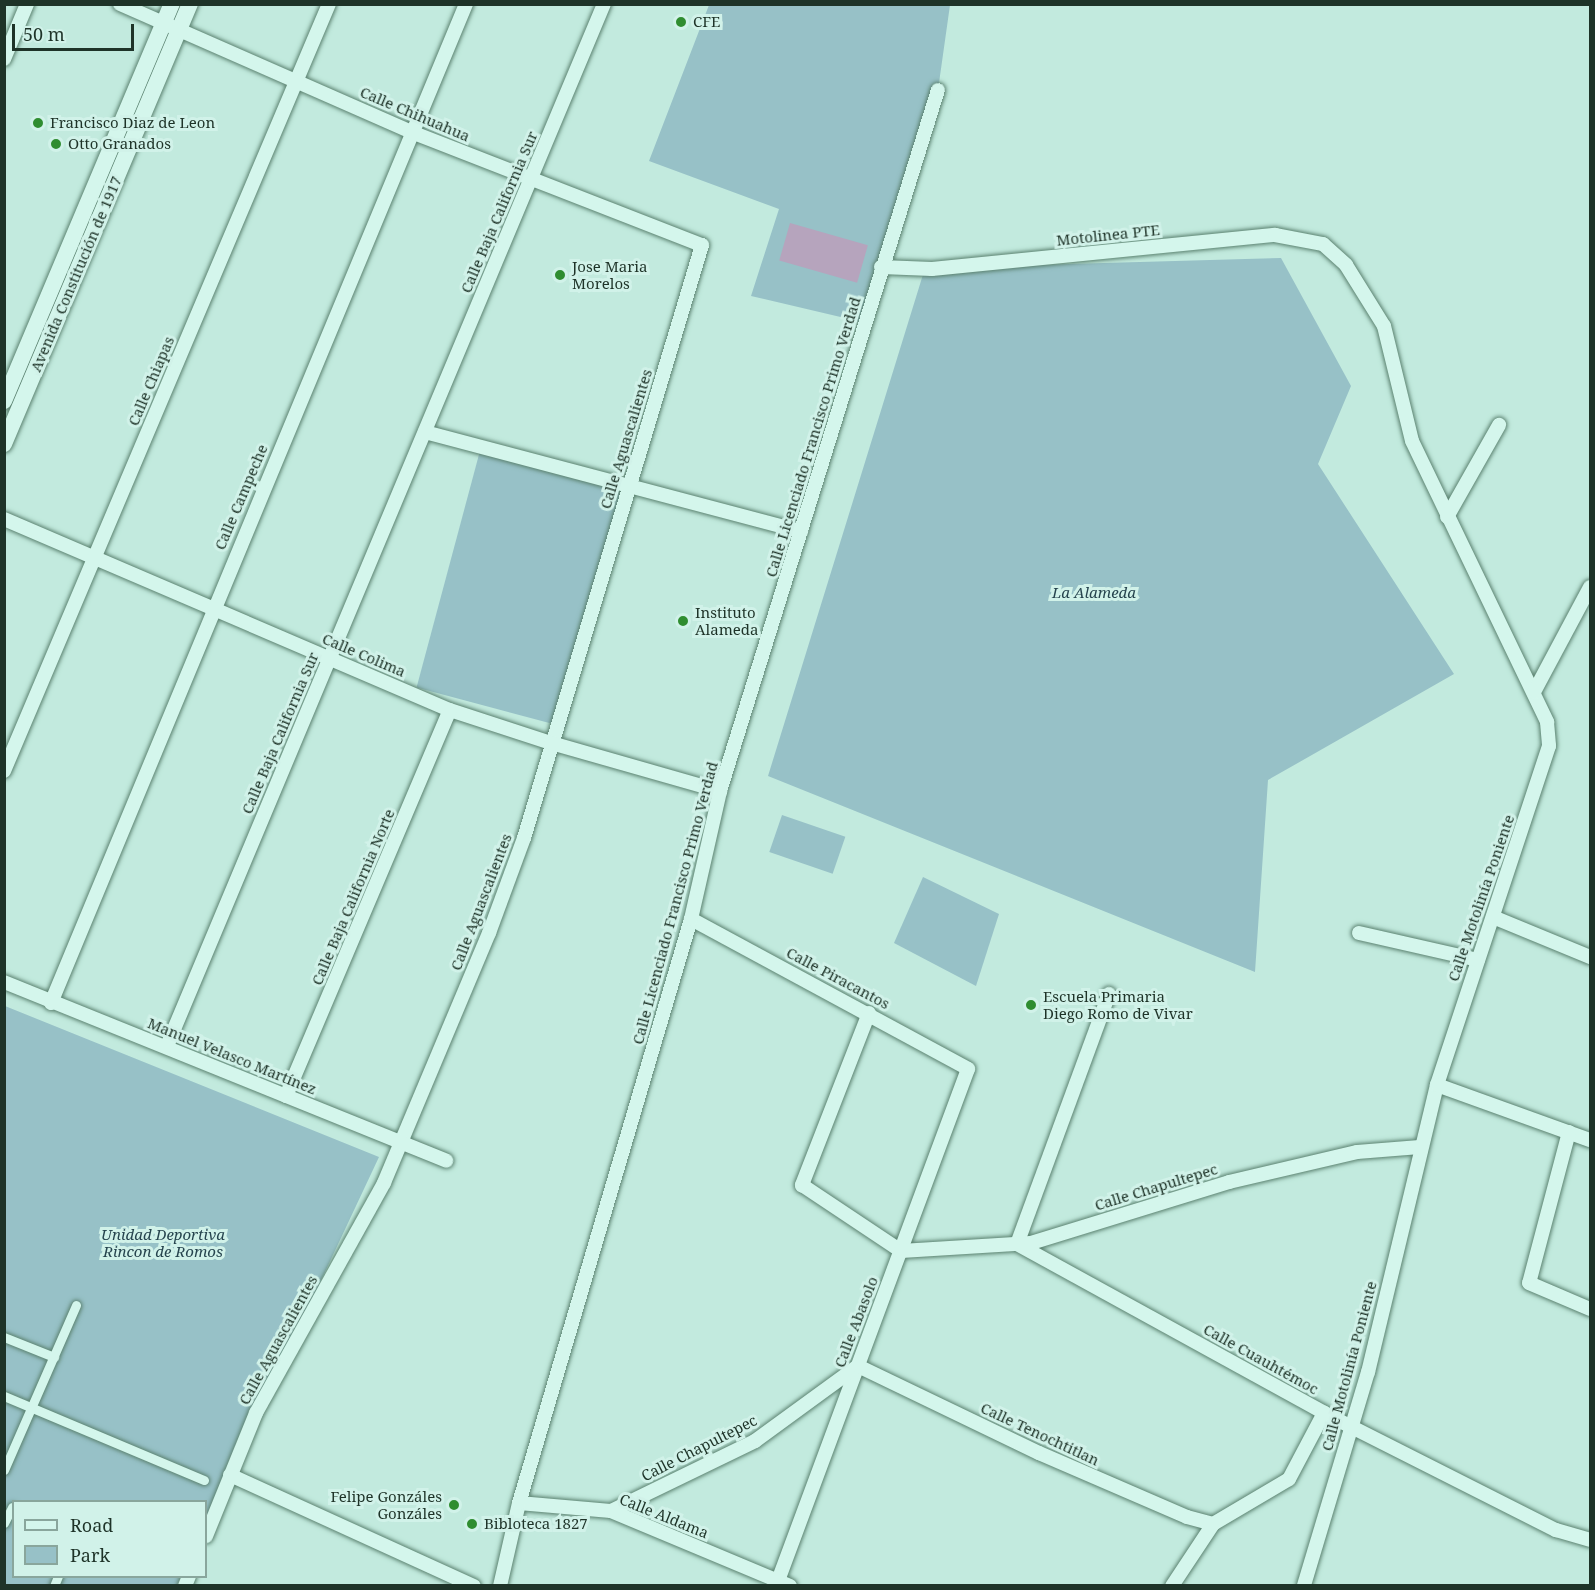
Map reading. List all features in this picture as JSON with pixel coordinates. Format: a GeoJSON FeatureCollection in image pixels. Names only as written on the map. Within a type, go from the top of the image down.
{"type":"FeatureCollection","features":[{"type":"Feature","properties":{"kind":"street"},"geometry":{"type":"LineString","coordinates":[[4,59],[27,4]]}},
{"type":"Feature","properties":{"kind":"street","name":"Calle Chihuahua"},"geometry":{"type":"LineString","coordinates":[[120,4],[414,133],[702,245]]}},
{"type":"Feature","properties":{"kind":"street","name":"Avenida Constitución de 1917"},"geometry":{"type":"LineString","coordinates":[[4,444],[172,26],[172,4]]}},
{"type":"Feature","properties":{"kind":"street","name":"Avenida Constitución de 1917"},"geometry":{"type":"LineString","coordinates":[[4,401],[172,26],[190,4]]}},
{"type":"Feature","properties":{"kind":"street","name":"Calle Chiapas"},"geometry":{"type":"LineString","coordinates":[[4,771],[329,4]]}},
{"type":"Feature","properties":{"kind":"street","name":"Calle Campeche"},"geometry":{"type":"LineString","coordinates":[[51,1003],[213,607],[414,133],[466,4]]}},
{"type":"Feature","properties":{"kind":"street","name":"Calle Baja California Sur"},"geometry":{"type":"LineString","coordinates":[[167,1046],[604,4]]}},
{"type":"Feature","properties":{"kind":"street","name":"Calle Licenciado Francisco Primo Verdad"},"geometry":{"type":"LineString","coordinates":[[500,1586],[519,1503],[691,919],[720,791],[881,267],[938,90]]}},
{"type":"Feature","properties":{"kind":"street","name":"Motolinea PTE"},"geometry":{"type":"LineString","coordinates":[[881,267],[932,269],[1275,235],[1323,244],[1334,252]]}},
{"type":"Feature","properties":{"kind":"street","name":"Calle Aguascalientes"},"geometry":{"type":"LineString","coordinates":[[207,1533],[256,1413],[402,1144],[501,901],[524,838],[550,743],[702,245]]}},
{"type":"Feature","properties":{"kind":"street","name":"Calle Motolinía Poniente"},"geometry":{"type":"LineString","coordinates":[[1304,1586],[1353,1425],[1437,1085],[1549,746],[1549,733],[1534,692],[1447,517],[1404,418],[1396,365],[1384,326],[1334,252]]}},
{"type":"Feature","properties":{"kind":"street"},"geometry":{"type":"LineString","coordinates":[[1447,517],[1499,425]]}},
{"type":"Feature","properties":{"kind":"street"},"geometry":{"type":"LineString","coordinates":[[425,432],[801,531]]}},
{"type":"Feature","properties":{"kind":"street","name":"Calle Colima"},"geometry":{"type":"LineString","coordinates":[[4,519],[96,555],[450,710],[550,743],[720,791]]}},
{"type":"Feature","properties":{"kind":"street"},"geometry":{"type":"LineString","coordinates":[[1534,692],[1590,587]]}},
{"type":"Feature","properties":{"kind":"street","name":"Calle Baja California Norte"},"geometry":{"type":"LineString","coordinates":[[286,1096],[450,710]]}},
{"type":"Feature","properties":{"kind":"street"},"geometry":{"type":"LineString","coordinates":[[1493,917],[1590,957]]}},
{"type":"Feature","properties":{"kind":"street","name":"Calle Piracantos"},"geometry":{"type":"LineString","coordinates":[[691,919],[869,1013],[968,1069]]}},
{"type":"Feature","properties":{"kind":"street"},"geometry":{"type":"LineString","coordinates":[[1359,933],[1478,960]]}},
{"type":"Feature","properties":{"kind":"street","name":"Manuel Velasco Martínez"},"geometry":{"type":"LineString","coordinates":[[4,982],[51,1003],[167,1046],[446,1161]]}},
{"type":"Feature","properties":{"kind":"street"},"geometry":{"type":"LineString","coordinates":[[1017,1244],[1108,994]]}},
{"type":"Feature","properties":{"kind":"street"},"geometry":{"type":"LineString","coordinates":[[869,1013],[802,1185],[902,1251]]}},
{"type":"Feature","properties":{"kind":"street","name":"Calle Abasolo"},"geometry":{"type":"LineString","coordinates":[[781,1584],[858,1366],[968,1069]]}},
{"type":"Feature","properties":{"kind":"street"},"geometry":{"type":"LineString","coordinates":[[1437,1085],[1590,1140]]}},
{"type":"Feature","properties":{"kind":"street"},"geometry":{"type":"LineString","coordinates":[[1569,1132],[1529,1283],[1590,1309]]}},
{"type":"Feature","properties":{"kind":"street","name":"Calle Chapultepec"},"geometry":{"type":"LineString","coordinates":[[902,1251],[1017,1244],[1229,1182],[1358,1152],[1420,1147]]}},
{"type":"Feature","properties":{"kind":"street","name":"Calle Cuauhtémoc"},"geometry":{"type":"LineString","coordinates":[[1017,1244],[1324,1413],[1353,1425],[1556,1530],[1590,1540]]}},
{"type":"Feature","properties":{"kind":"street"},"geometry":{"type":"LineString","coordinates":[[4,1470],[76,1305]]}},
{"type":"Feature","properties":{"kind":"street"},"geometry":{"type":"LineString","coordinates":[[4,1337],[54,1357]]}},
{"type":"Feature","properties":{"kind":"street","name":"Calle Chapultepec"},"geometry":{"type":"LineString","coordinates":[[610,1511],[755,1442],[858,1366]]}},
{"type":"Feature","properties":{"kind":"street","name":"Calle Tenochtitlan"},"geometry":{"type":"LineString","coordinates":[[858,1366],[1039,1453],[1187,1517],[1213,1524]]}},
{"type":"Feature","properties":{"kind":"street"},"geometry":{"type":"LineString","coordinates":[[4,1396],[33,1405],[204,1480]]}},
{"type":"Feature","properties":{"kind":"street"},"geometry":{"type":"LineString","coordinates":[[1172,1586],[1213,1524],[1289,1479],[1324,1413]]}},
{"type":"Feature","properties":{"kind":"street"},"geometry":{"type":"LineString","coordinates":[[230,1475],[474,1586]]}},
{"type":"Feature","properties":{"kind":"street","name":"Calle Aldama"},"geometry":{"type":"LineString","coordinates":[[519,1503],[610,1511],[781,1584]]}},
{"type":"Feature","properties":{"kind":"street"},"geometry":{"type":"LineString","coordinates":[[4,1523],[10,1506]]}},
{"type":"Feature","properties":{"kind":"green space"},"geometry":{"type":"Polygon","coordinates":[[[709,5],[950,5],[938,90],[866,323],[751,296],[779,209],[649,161],[709,5]]]}},
{"type":"Feature","properties":{"kind":"green space","name":"La Alameda"},"geometry":{"type":"Polygon","coordinates":[[[1281,258],[1351,386],[1318,464],[1454,674],[1268,780],[1255,972],[768,776],[925,268],[1281,258]]]}},
{"type":"Feature","properties":{"kind":"green space"},"geometry":{"type":"Polygon","coordinates":[[[481,447],[630,487],[565,727],[417,688],[481,447]]]}},
{"type":"Feature","properties":{"kind":"green space"},"geometry":{"type":"Polygon","coordinates":[[[782,815],[845,837],[833,874],[769,852],[782,815]]]}},
{"type":"Feature","properties":{"kind":"green space"},"geometry":{"type":"Polygon","coordinates":[[[923,877],[999,914],[976,986],[894,943],[923,877]]]}},
{"type":"Feature","properties":{"kind":"green space","name":"Unidad Deportiva Rincon de Romos"},"geometry":{"type":"Polygon","coordinates":[[[5,1006],[379,1157],[207,1523],[207,1500],[12,1500],[12,1578],[180,1578],[177,1585],[5,1585],[5,1006]]]}},
{"type":"Feature","properties":{"kind":"shaded area"},"geometry":{"type":"Polygon","coordinates":[[[790,223],[868,245],[857,283],[779,260],[790,223]]]}},
{"type":"Feature","properties":{"kind":"place","name":"CFE"},"geometry":{"type":"Point","coordinates":[681,22]}},
{"type":"Feature","properties":{"kind":"place","name":"Francisco Diaz de Leon"},"geometry":{"type":"Point","coordinates":[38,123]}},
{"type":"Feature","properties":{"kind":"place","name":"Otto Granados"},"geometry":{"type":"Point","coordinates":[56,144]}},
{"type":"Feature","properties":{"kind":"place","name":"Jose Maria Morelos"},"geometry":{"type":"Point","coordinates":[560,275]}},
{"type":"Feature","properties":{"kind":"place","name":"Instituto Alameda"},"geometry":{"type":"Point","coordinates":[683,621]}},
{"type":"Feature","properties":{"kind":"place","name":"Escuela Primaria Diego Romo de Vivar"},"geometry":{"type":"Point","coordinates":[1031,1005]}},
{"type":"Feature","properties":{"kind":"place","name":"Felipe Gonzáles Gonzáles"},"geometry":{"type":"Point","coordinates":[454,1505]}},
{"type":"Feature","properties":{"kind":"place","name":"Bibloteca 1827"},"geometry":{"type":"Point","coordinates":[472,1524]}}]}
